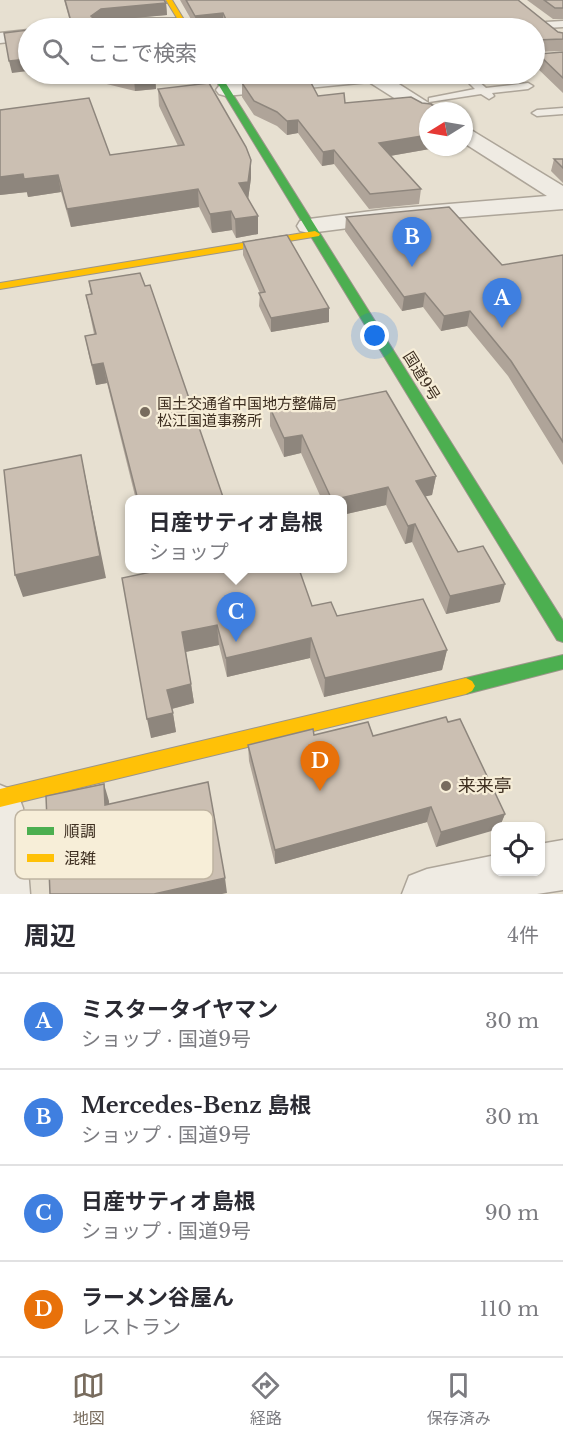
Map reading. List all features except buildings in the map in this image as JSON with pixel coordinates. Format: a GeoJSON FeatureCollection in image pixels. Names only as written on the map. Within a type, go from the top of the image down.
{"type":"FeatureCollection","features":[{"type":"Feature","properties":{"kind":"main road"},"geometry":{"type":"LineString","coordinates":[[169,0],[180,18]]}},
{"type":"Feature","properties":{"kind":"main road","name":"国道9号"},"geometry":{"type":"LineString","coordinates":[[222,84],[563,634]]}},
{"type":"Feature","properties":{"kind":"main road"},"geometry":{"type":"LineString","coordinates":[[0,286],[312,230]]}},
{"type":"Feature","properties":{"kind":"main road"},"geometry":{"type":"LineString","coordinates":[[0,798],[563,662]]}},
{"type":"Feature","properties":{"kind":"street"},"geometry":{"type":"LineString","coordinates":[[529,13],[536,18]]}},
{"type":"Feature","properties":{"kind":"street"},"geometry":{"type":"LineString","coordinates":[[546,26],[563,38]]}},
{"type":"Feature","properties":{"kind":"street"},"geometry":{"type":"LineString","coordinates":[[0,38],[18,37]]}},
{"type":"Feature","properties":{"kind":"street"},"geometry":{"type":"LineString","coordinates":[[396,84],[426,102]]}},
{"type":"Feature","properties":{"kind":"street"},"geometry":{"type":"LineString","coordinates":[[473,140],[563,196]]}},
{"type":"Feature","properties":{"kind":"street"},"geometry":{"type":"LineString","coordinates":[[312,230],[388,216],[563,202]]}},
{"type":"Feature","properties":{"kind":"street"},"geometry":{"type":"LineString","coordinates":[[0,808],[5,894]]}},
{"type":"Feature","properties":{"kind":"street"},"geometry":{"type":"LineString","coordinates":[[545,869],[563,865]]}},
{"type":"Feature","properties":{"kind":"street"},"geometry":{"type":"LineString","coordinates":[[428,894],[512,876]]}},
{"type":"Feature","properties":{"kind":"lane"},"geometry":{"type":"LineString","coordinates":[[546,26],[563,24]]}},
{"type":"Feature","properties":{"kind":"lane"},"geometry":{"type":"LineString","coordinates":[[476,84],[495,101]]}},
{"type":"Feature","properties":{"kind":"lane"},"geometry":{"type":"LineString","coordinates":[[442,102],[483,91],[528,86]]}},
{"type":"Feature","properties":{"kind":"lane"},"geometry":{"type":"LineString","coordinates":[[537,113],[563,111]]}},
{"type":"Feature","properties":{"kind":"traffic: fast"},"geometry":{"type":"LineString","coordinates":[[222,84],[563,635]]}},
{"type":"Feature","properties":{"kind":"traffic: fast"},"geometry":{"type":"LineString","coordinates":[[466,686],[563,662]]}},
{"type":"Feature","properties":{"kind":"traffic: slow"},"geometry":{"type":"LineString","coordinates":[[169,0],[180,18]]}},
{"type":"Feature","properties":{"kind":"traffic: slow"},"geometry":{"type":"LineString","coordinates":[[0,286],[315,234]]}},
{"type":"Feature","properties":{"kind":"traffic: slow"},"geometry":{"type":"LineString","coordinates":[[0,798],[466,686]]}},
{"type":"Feature","properties":{"kind":"place","name":"Mercedes-Benz 島根"},"geometry":{"type":"Point","coordinates":[412,267]}},
{"type":"Feature","properties":{"kind":"place","name":"ミスタータイヤマン"},"geometry":{"type":"Point","coordinates":[502,328]}},
{"type":"Feature","properties":{"kind":"place","name":"国土交通省中国地方整備局 松江国道事務所"},"geometry":{"type":"Point","coordinates":[145,412]}},
{"type":"Feature","properties":{"kind":"place","name":"日産サティオ島根"},"geometry":{"type":"Point","coordinates":[236,642]}},
{"type":"Feature","properties":{"kind":"place","name":"来来亭"},"geometry":{"type":"Point","coordinates":[446,786]}},
{"type":"Feature","properties":{"kind":"place","name":"ラーメン谷屋ん"},"geometry":{"type":"Point","coordinates":[320,791]}}]}
